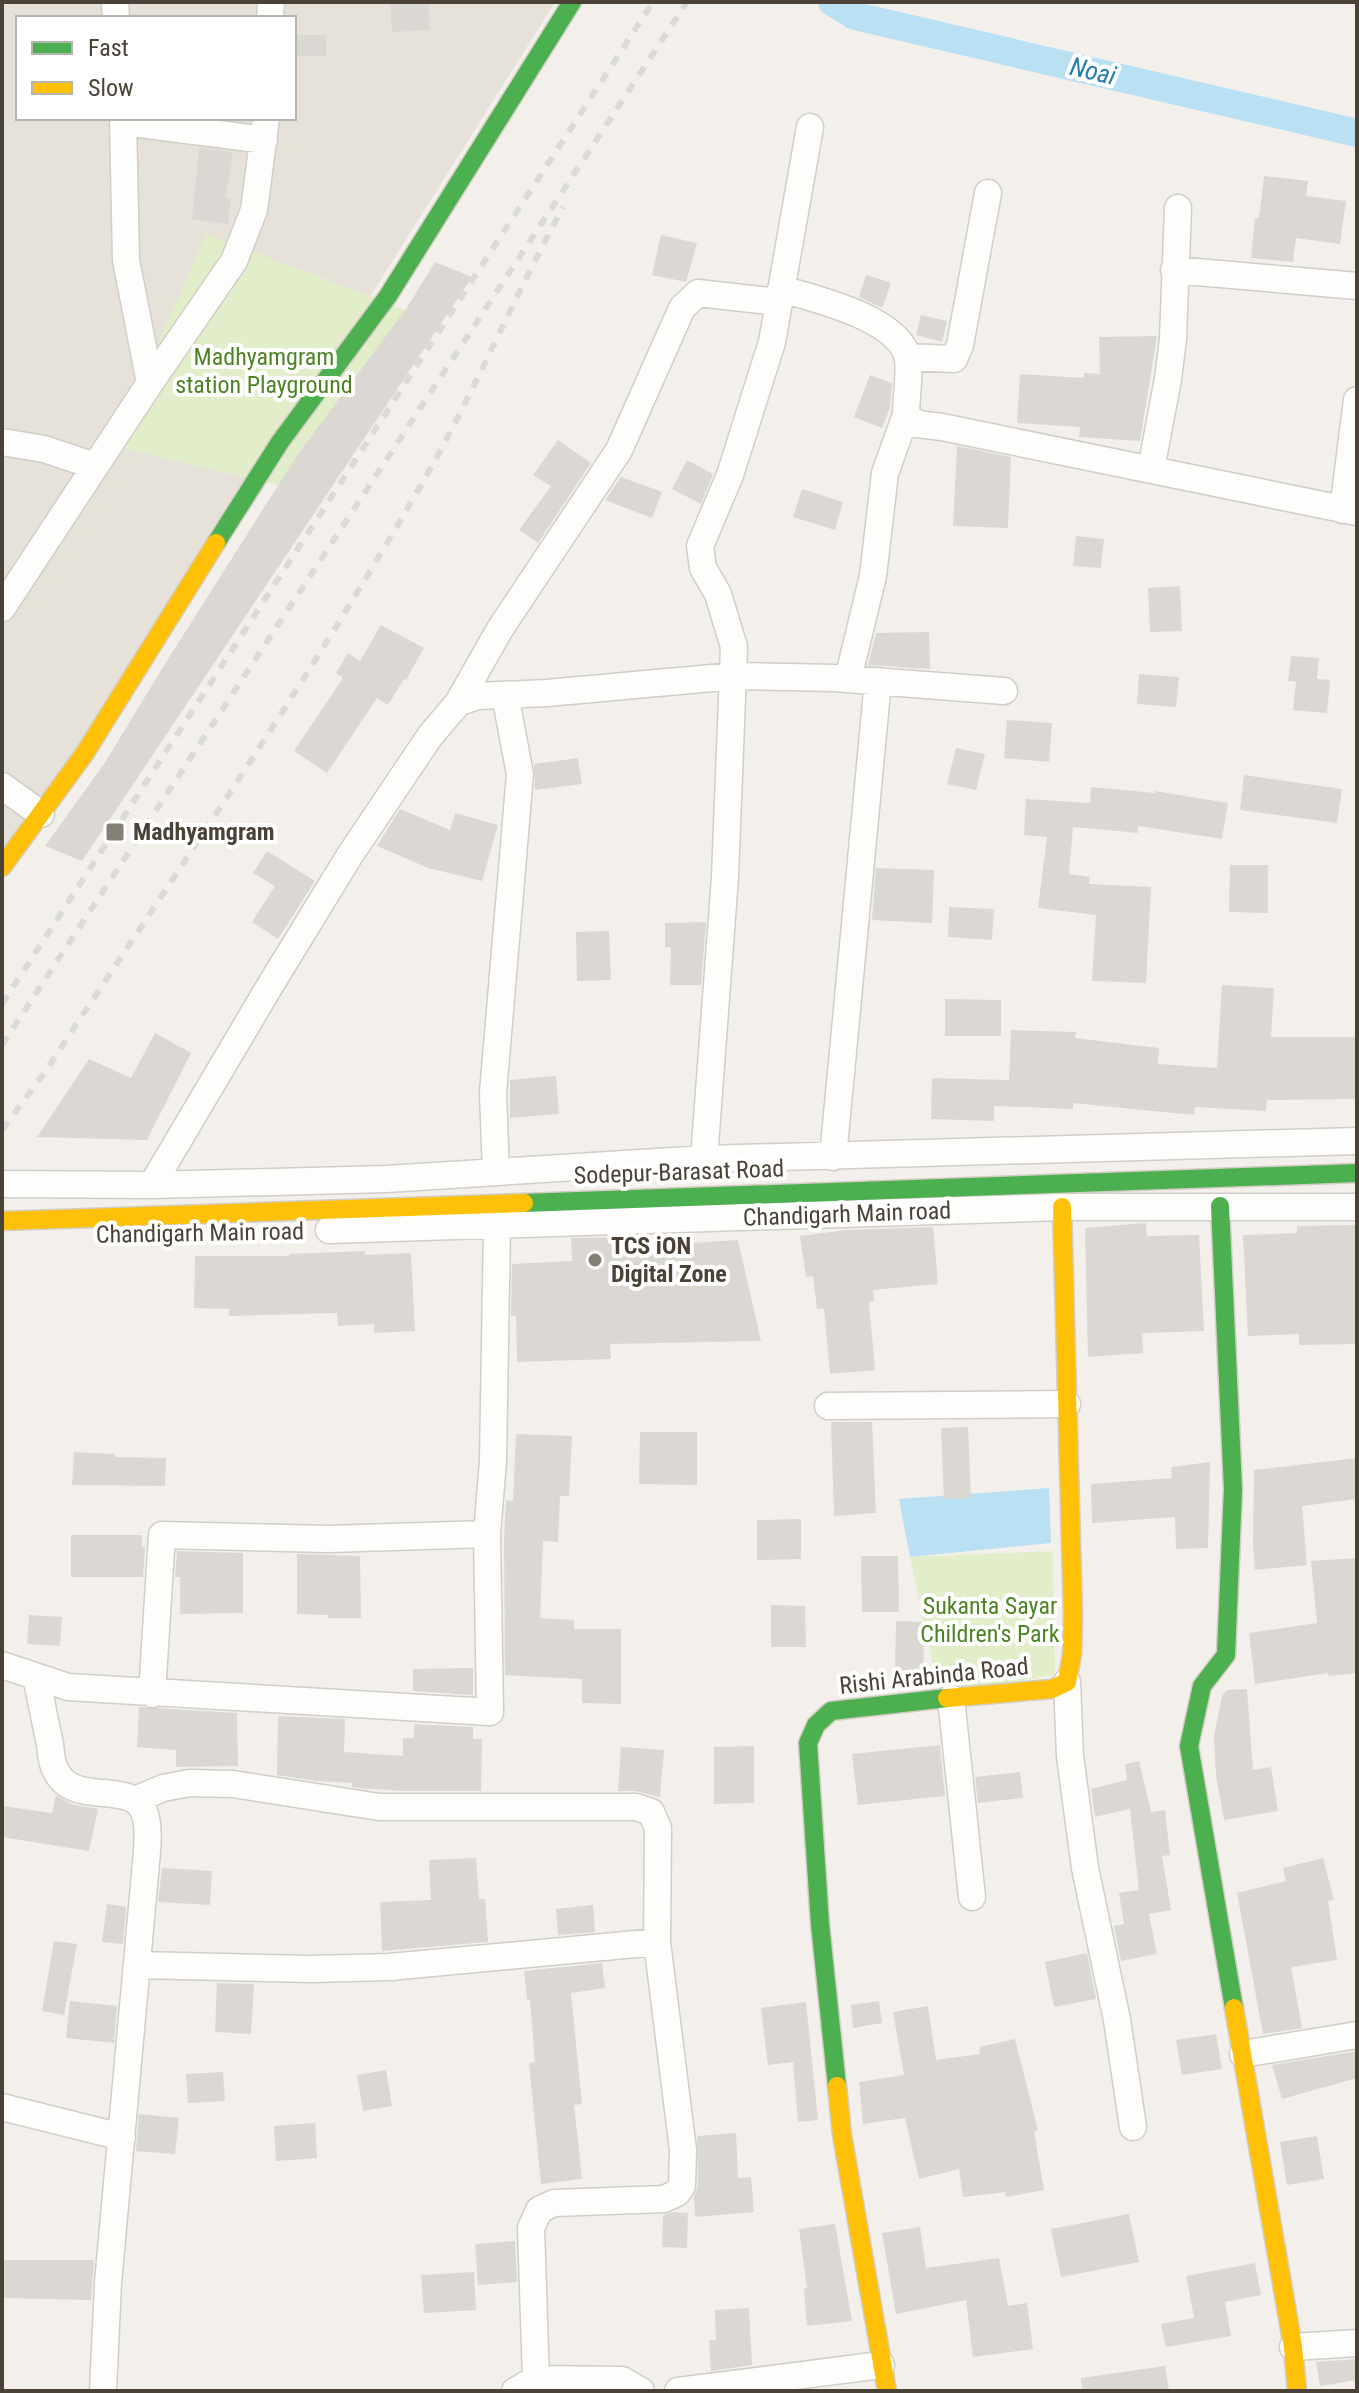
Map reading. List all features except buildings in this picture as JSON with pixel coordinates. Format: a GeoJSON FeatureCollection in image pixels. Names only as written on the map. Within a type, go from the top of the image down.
{"type":"FeatureCollection","features":[{"type":"Feature","properties":{"kind":"street"},"geometry":{"type":"LineString","coordinates":[[2,867],[85,753],[280,442],[388,296],[572,2]]}},
{"type":"Feature","properties":{"kind":"street"},"geometry":{"type":"LineString","coordinates":[[2,608],[234,261],[254,210],[265,129],[124,120],[126,260],[150,383]]}},
{"type":"Feature","properties":{"kind":"street"},"geometry":{"type":"LineString","coordinates":[[704,1159],[725,877],[734,647],[718,594],[703,568],[700,546],[730,475],[772,342],[810,127]]}},
{"type":"Feature","properties":{"kind":"street"},"geometry":{"type":"LineString","coordinates":[[908,357],[954,359],[960,345],[988,193]]}},
{"type":"Feature","properties":{"kind":"street"},"geometry":{"type":"LineString","coordinates":[[1151,469],[1173,339],[1178,208]]}},
{"type":"Feature","properties":{"kind":"street"},"geometry":{"type":"LineString","coordinates":[[1174,270],[1357,286]]}},
{"type":"Feature","properties":{"kind":"street"},"geometry":{"type":"LineString","coordinates":[[152,1185],[350,855],[430,736],[458,703],[500,629],[619,450],[682,308],[698,293],[780,296],[838,305],[891,333],[908,357],[906,415],[885,473],[873,576],[848,679]]}},
{"type":"Feature","properties":{"kind":"street"},"geometry":{"type":"LineString","coordinates":[[906,415],[917,424],[1350,511],[1357,400]]}},
{"type":"Feature","properties":{"kind":"street"},"geometry":{"type":"LineString","coordinates":[[2,442],[44,449],[95,466]]}},
{"type":"Feature","properties":{"kind":"street"},"geometry":{"type":"LineString","coordinates":[[458,703],[477,696],[734,676],[848,679],[1004,691]]}},
{"type":"Feature","properties":{"kind":"street"},"geometry":{"type":"LineString","coordinates":[[833,1157],[878,681]]}},
{"type":"Feature","properties":{"kind":"street"},"geometry":{"type":"LineString","coordinates":[[496,1172],[493,1093],[520,774],[505,695]]}},
{"type":"Feature","properties":{"kind":"street"},"geometry":{"type":"LineString","coordinates":[[2,786],[41,814]]}},
{"type":"Feature","properties":{"kind":"street"},"geometry":{"type":"LineString","coordinates":[[2,1184],[152,1185],[386,1179],[704,1159],[1357,1141]]}},
{"type":"Feature","properties":{"kind":"street","name":"Sodepur-Barasat Road"},"geometry":{"type":"LineString","coordinates":[[2,1221],[1357,1173]]}},
{"type":"Feature","properties":{"kind":"street"},"geometry":{"type":"LineString","coordinates":[[1220,1206],[1233,1489],[1226,1655],[1202,1686],[1189,1746],[1293,2347],[1297,2391]]}},
{"type":"Feature","properties":{"kind":"street"},"geometry":{"type":"LineString","coordinates":[[1062,1207],[1072,1656],[1067,1682],[1070,1756],[1085,1868],[1117,2020],[1133,2127]]}},
{"type":"Feature","properties":{"kind":"street","name":"Chandigarh Main road"},"geometry":{"type":"LineString","coordinates":[[2,1238],[497,1226],[1062,1207],[1357,1207]]}},
{"type":"Feature","properties":{"kind":"street"},"geometry":{"type":"LineString","coordinates":[[2,1665],[68,1687],[490,1712],[487,1534],[493,1461],[497,1226]]}},
{"type":"Feature","properties":{"kind":"street"},"geometry":{"type":"LineString","coordinates":[[828,1406],[1067,1404]]}},
{"type":"Feature","properties":{"kind":"street"},"geometry":{"type":"LineString","coordinates":[[152,1694],[162,1535],[328,1539],[487,1534]]}},
{"type":"Feature","properties":{"kind":"street"},"geometry":{"type":"LineString","coordinates":[[36,1677],[55,1770],[77,1790],[92,1794],[119,1794],[135,1800],[143,1809],[147,1833],[108,2283],[103,2391]]}},
{"type":"Feature","properties":{"kind":"street","name":"Rishi Arabinda Road"},"geometry":{"type":"LineString","coordinates":[[887,2391],[842,2135],[820,1924],[808,1743],[816,1725],[831,1711],[1052,1689],[1067,1682]]}},
{"type":"Feature","properties":{"kind":"street"},"geometry":{"type":"LineString","coordinates":[[951,1698],[972,1897]]}},
{"type":"Feature","properties":{"kind":"street"},"geometry":{"type":"LineString","coordinates":[[135,1800],[163,1788],[190,1783],[233,1784],[379,1807],[636,1807],[651,1812],[658,1828],[657,1942],[683,2150],[682,2186],[677,2193],[664,2199],[554,2203],[539,2210],[531,2228],[525,2385],[622,2380],[641,2391]]}},
{"type":"Feature","properties":{"kind":"street"},"geometry":{"type":"LineString","coordinates":[[137,1965],[311,1969],[390,1967],[657,1942]]}},
{"type":"Feature","properties":{"kind":"street"},"geometry":{"type":"LineString","coordinates":[[1243,2054],[1357,2035]]}},
{"type":"Feature","properties":{"kind":"street"},"geometry":{"type":"LineString","coordinates":[[2,2107],[122,2137]]}},
{"type":"Feature","properties":{"kind":"street"},"geometry":{"type":"LineString","coordinates":[[1293,2347],[1357,2343]]}},
{"type":"Feature","properties":{"kind":"street"},"geometry":{"type":"LineString","coordinates":[[678,2391],[881,2365]]}},
{"type":"Feature","properties":{"kind":"shaded area"},"geometry":{"type":"Polygon","coordinates":[[[2,2],[555,2],[2,883],[2,2]]]}},
{"type":"Feature","properties":{"kind":"green space","name":"Madhyamgram station Playground"},"geometry":{"type":"Polygon","coordinates":[[[206,234],[430,319],[310,493],[114,446],[206,234]]]}},
{"type":"Feature","properties":{"kind":"green space","name":"Sukanta Sayar Children's Park"},"geometry":{"type":"Polygon","coordinates":[[[1053,1551],[1055,1675],[939,1694],[910,1557],[1053,1551]]]}},
{"type":"Feature","properties":{"kind":"water"},"geometry":{"type":"Polygon","coordinates":[[[1049,1488],[1051,1543],[910,1557],[899,1499],[1049,1488]]]}},
{"type":"Feature","properties":{"kind":"waterway","name":"Noai"},"geometry":{"type":"LineString","coordinates":[[832,2],[855,16],[1357,133]]}},
{"type":"Feature","properties":{"kind":"railway"},"geometry":{"type":"LineString","coordinates":[[2,1004],[653,2]]}},
{"type":"Feature","properties":{"kind":"railway"},"geometry":{"type":"LineString","coordinates":[[2,1045],[687,2]]}},
{"type":"Feature","properties":{"kind":"railway"},"geometry":{"type":"LineString","coordinates":[[2,1130],[45,1072],[235,785],[373,566],[455,422],[563,207]]}},
{"type":"Feature","properties":{"kind":"traffic: fast"},"geometry":{"type":"LineString","coordinates":[[216,543],[280,442],[388,296],[572,2]]}},
{"type":"Feature","properties":{"kind":"traffic: fast"},"geometry":{"type":"LineString","coordinates":[[524,1203],[1357,1173]]}},
{"type":"Feature","properties":{"kind":"traffic: fast"},"geometry":{"type":"LineString","coordinates":[[1220,1206],[1233,1489],[1226,1655],[1202,1686],[1189,1746],[1234,2008]]}},
{"type":"Feature","properties":{"kind":"traffic: fast"},"geometry":{"type":"LineString","coordinates":[[837,2086],[820,1924],[808,1743],[816,1725],[831,1711],[947,1698]]}},
{"type":"Feature","properties":{"kind":"traffic: slow"},"geometry":{"type":"LineString","coordinates":[[2,867],[85,753],[216,543]]}},
{"type":"Feature","properties":{"kind":"traffic: slow"},"geometry":{"type":"LineString","coordinates":[[2,1221],[524,1203]]}},
{"type":"Feature","properties":{"kind":"traffic: slow"},"geometry":{"type":"LineString","coordinates":[[947,1698],[1052,1689],[1067,1682],[1072,1654],[1073,1617],[1062,1207]]}},
{"type":"Feature","properties":{"kind":"traffic: slow"},"geometry":{"type":"LineString","coordinates":[[1234,2008],[1293,2347],[1297,2391]]}},
{"type":"Feature","properties":{"kind":"traffic: slow"},"geometry":{"type":"LineString","coordinates":[[837,2086],[842,2135],[887,2391]]}},
{"type":"Feature","properties":{"kind":"place","name":"Madhyamgram"},"geometry":{"type":"Point","coordinates":[115,832]}},
{"type":"Feature","properties":{"kind":"place","name":"TCS iON Digital Zone"},"geometry":{"type":"Point","coordinates":[595,1260]}}]}
